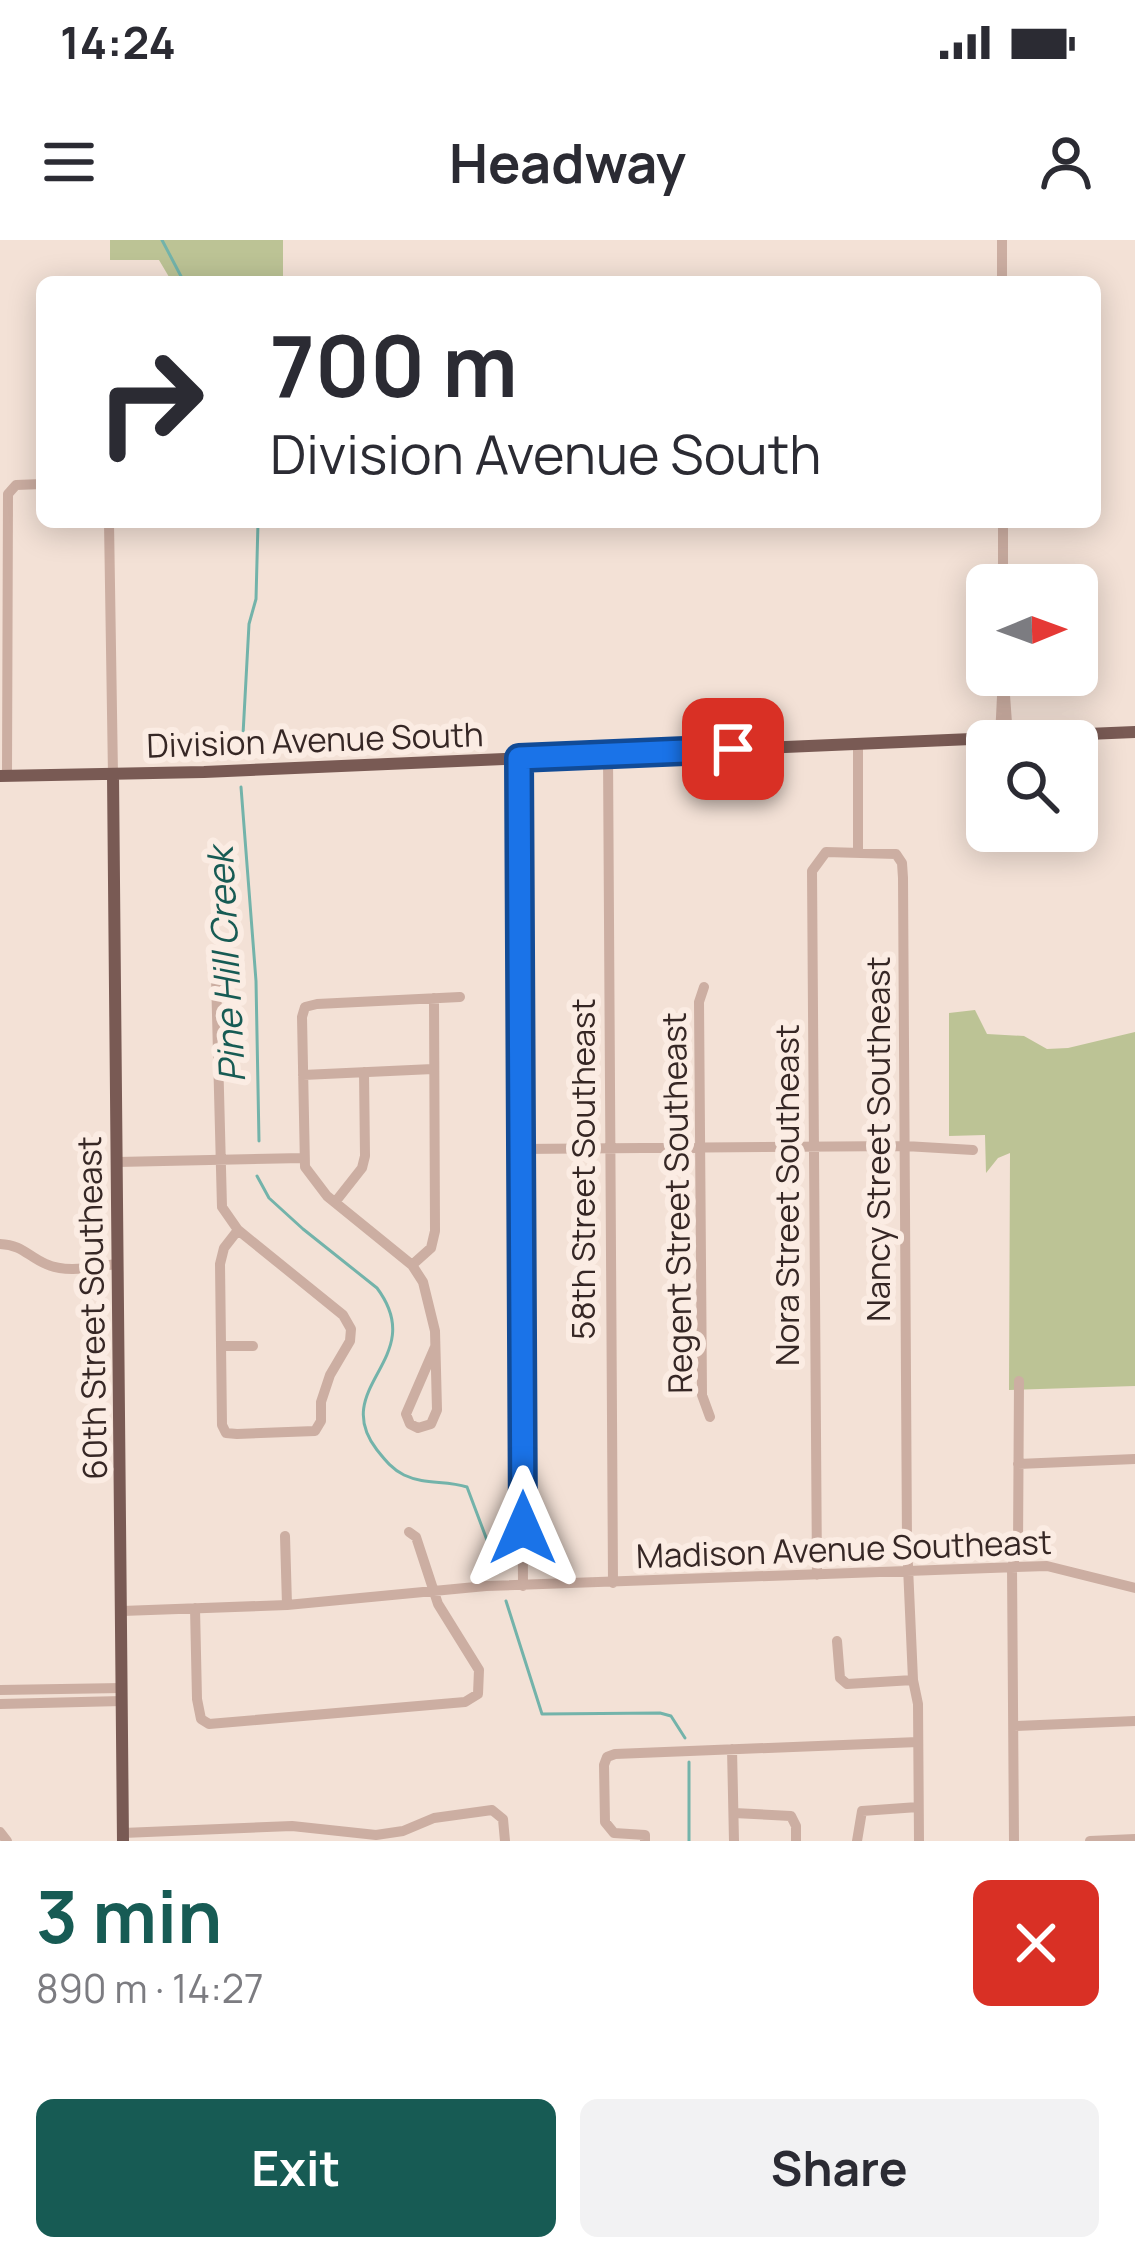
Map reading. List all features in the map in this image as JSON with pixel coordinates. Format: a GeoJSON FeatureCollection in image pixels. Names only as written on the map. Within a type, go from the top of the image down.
{"type":"FeatureCollection","features":[{"type":"Feature","properties":{"kind":"main road","name":"Division Avenue South"},"geometry":{"type":"LineString","coordinates":[[1098,733],[1135,732]]}},
{"type":"Feature","properties":{"kind":"main road","name":"Division Avenue South"},"geometry":{"type":"LineString","coordinates":[[3,776],[966,739]]}},
{"type":"Feature","properties":{"kind":"main road","name":"60th Street Southeast"},"geometry":{"type":"LineString","coordinates":[[113,775],[123,1837]]}},
{"type":"Feature","properties":{"kind":"street"},"geometry":{"type":"LineString","coordinates":[[1002,240],[1002,276]]}},
{"type":"Feature","properties":{"kind":"street"},"geometry":{"type":"LineString","coordinates":[[3,776],[11,488],[36,485]]}},
{"type":"Feature","properties":{"kind":"street"},"geometry":{"type":"LineString","coordinates":[[110,528],[113,775]]}},
{"type":"Feature","properties":{"kind":"street"},"geometry":{"type":"LineString","coordinates":[[1003,528],[1003,564]]}},
{"type":"Feature","properties":{"kind":"street"},"geometry":{"type":"LineString","coordinates":[[858,744],[858,851]]}},
{"type":"Feature","properties":{"kind":"street","name":"58th Street Southeast"},"geometry":{"type":"LineString","coordinates":[[608,754],[613,1583]]}},
{"type":"Feature","properties":{"kind":"street"},"geometry":{"type":"LineString","coordinates":[[519,758],[524,1586]]}},
{"type":"Feature","properties":{"kind":"street","name":"Nancy Street Southeast"},"geometry":{"type":"LineString","coordinates":[[858,851],[896,854],[902,863],[909,1571],[919,1841]]}},
{"type":"Feature","properties":{"kind":"street","name":"Nora Street Southeast"},"geometry":{"type":"LineString","coordinates":[[817,1575],[812,871],[826,852],[858,851]]}},
{"type":"Feature","properties":{"kind":"street"},"geometry":{"type":"LineString","coordinates":[[216,976],[222,1207],[238,1230],[343,1315],[351,1329],[326,1388],[319,1427],[299,1433],[226,1433],[222,1424],[220,1264],[224,1248],[238,1230]]}},
{"type":"Feature","properties":{"kind":"street","name":"Regent Street Southeast"},"geometry":{"type":"LineString","coordinates":[[704,987],[699,1002],[702,1395],[710,1417]]}},
{"type":"Feature","properties":{"kind":"street"},"geometry":{"type":"LineString","coordinates":[[435,1347],[406,1414],[418,1428],[431,1424],[436,1410],[435,1347],[430,1299],[412,1265],[318,1185],[303,1159],[305,1007],[460,997]]}},
{"type":"Feature","properties":{"kind":"street"},"geometry":{"type":"LineString","coordinates":[[412,1265],[431,1248],[435,1232],[434,998]]}},
{"type":"Feature","properties":{"kind":"street"},"geometry":{"type":"LineString","coordinates":[[303,1075],[433,1069]]}},
{"type":"Feature","properties":{"kind":"street"},"geometry":{"type":"LineString","coordinates":[[336,1201],[362,1168],[365,1156],[364,1072]]}},
{"type":"Feature","properties":{"kind":"street"},"geometry":{"type":"LineString","coordinates":[[520,1149],[905,1146],[973,1150]]}},
{"type":"Feature","properties":{"kind":"street"},"geometry":{"type":"LineString","coordinates":[[117,1162],[303,1159]]}},
{"type":"Feature","properties":{"kind":"street"},"geometry":{"type":"LineString","coordinates":[[0,1244],[17,1245],[49,1266],[66,1269],[118,1264]]}},
{"type":"Feature","properties":{"kind":"street"},"geometry":{"type":"LineString","coordinates":[[220,1346],[253,1346]]}},
{"type":"Feature","properties":{"kind":"street"},"geometry":{"type":"LineString","coordinates":[[1014,1841],[1012,1567],[1018,1547],[1019,1382]]}},
{"type":"Feature","properties":{"kind":"street"},"geometry":{"type":"LineString","coordinates":[[1018,1464],[1135,1459]]}},
{"type":"Feature","properties":{"kind":"street"},"geometry":{"type":"LineString","coordinates":[[195,1608],[196,1699],[202,1719],[209,1724],[452,1705],[478,1694],[482,1678],[447,1621],[416,1537],[409,1532]]}},
{"type":"Feature","properties":{"kind":"street"},"geometry":{"type":"LineString","coordinates":[[285,1536],[287,1605]]}},
{"type":"Feature","properties":{"kind":"street","name":"Madison Avenue Southeast"},"geometry":{"type":"LineString","coordinates":[[122,1611],[287,1605],[524,1586],[1047,1566],[1135,1588]]}},
{"type":"Feature","properties":{"kind":"street"},"geometry":{"type":"LineString","coordinates":[[837,1640],[840,1678],[847,1684],[913,1681]]}},
{"type":"Feature","properties":{"kind":"street"},"geometry":{"type":"LineString","coordinates":[[0,1690],[122,1695]]}},
{"type":"Feature","properties":{"kind":"street"},"geometry":{"type":"LineString","coordinates":[[0,1704],[122,1695]]}},
{"type":"Feature","properties":{"kind":"street"},"geometry":{"type":"LineString","coordinates":[[1014,1726],[1135,1721]]}},
{"type":"Feature","properties":{"kind":"street"},"geometry":{"type":"LineString","coordinates":[[645,1841],[645,1835],[638,1832],[608,1829],[607,1757],[918,1742]]}},
{"type":"Feature","properties":{"kind":"street"},"geometry":{"type":"LineString","coordinates":[[732,1749],[734,1841]]}},
{"type":"Feature","properties":{"kind":"street"},"geometry":{"type":"LineString","coordinates":[[857,1841],[862,1811],[918,1807]]}},
{"type":"Feature","properties":{"kind":"street"},"geometry":{"type":"LineString","coordinates":[[123,1837],[292,1826],[376,1835],[467,1811],[499,1813],[505,1841]]}},
{"type":"Feature","properties":{"kind":"street"},"geometry":{"type":"LineString","coordinates":[[734,1813],[790,1816],[796,1841]]}},
{"type":"Feature","properties":{"kind":"street"},"geometry":{"type":"LineString","coordinates":[[0,1832],[7,1841]]}},
{"type":"Feature","properties":{"kind":"street"},"geometry":{"type":"LineString","coordinates":[[1090,1841],[1135,1839]]}},
{"type":"Feature","properties":{"kind":"green space"},"geometry":{"type":"Polygon","coordinates":[[[110,240],[283,240],[283,276],[168,276],[159,260],[110,260],[110,240]]]}},
{"type":"Feature","properties":{"kind":"green space"},"geometry":{"type":"Polygon","coordinates":[[[975,1010],[987,1034],[1024,1036],[1047,1049],[1135,1032],[1135,1386],[1009,1390],[1010,1153],[998,1158],[986,1173],[985,1135],[949,1136],[949,1013],[975,1010]]]}},
{"type":"Feature","properties":{"kind":"waterway","name":"Pine Hill Creek"},"geometry":{"type":"LineString","coordinates":[[162,240],[181,276]]}},
{"type":"Feature","properties":{"kind":"waterway","name":"Pine Hill Creek"},"geometry":{"type":"LineString","coordinates":[[242,753],[258,528]]}},
{"type":"Feature","properties":{"kind":"waterway","name":"Pine Hill Creek"},"geometry":{"type":"LineString","coordinates":[[241,787],[256,981],[259,1141]]}},
{"type":"Feature","properties":{"kind":"waterway","name":"Pine Hill Creek"},"geometry":{"type":"LineString","coordinates":[[257,1176],[269,1198],[377,1288],[390,1313],[392,1334],[369,1389],[365,1428],[377,1450],[400,1473],[467,1487],[499,1572]]}},
{"type":"Feature","properties":{"kind":"waterway"},"geometry":{"type":"LineString","coordinates":[[506,1601],[542,1714],[660,1713],[671,1716],[685,1738]]}},
{"type":"Feature","properties":{"kind":"waterway"},"geometry":{"type":"LineString","coordinates":[[689,1762],[689,1841]]}},
{"type":"Feature","properties":{"kind":"route"},"geometry":{"type":"LineString","coordinates":[[523,1528],[519,758],[733,749]]}}]}
